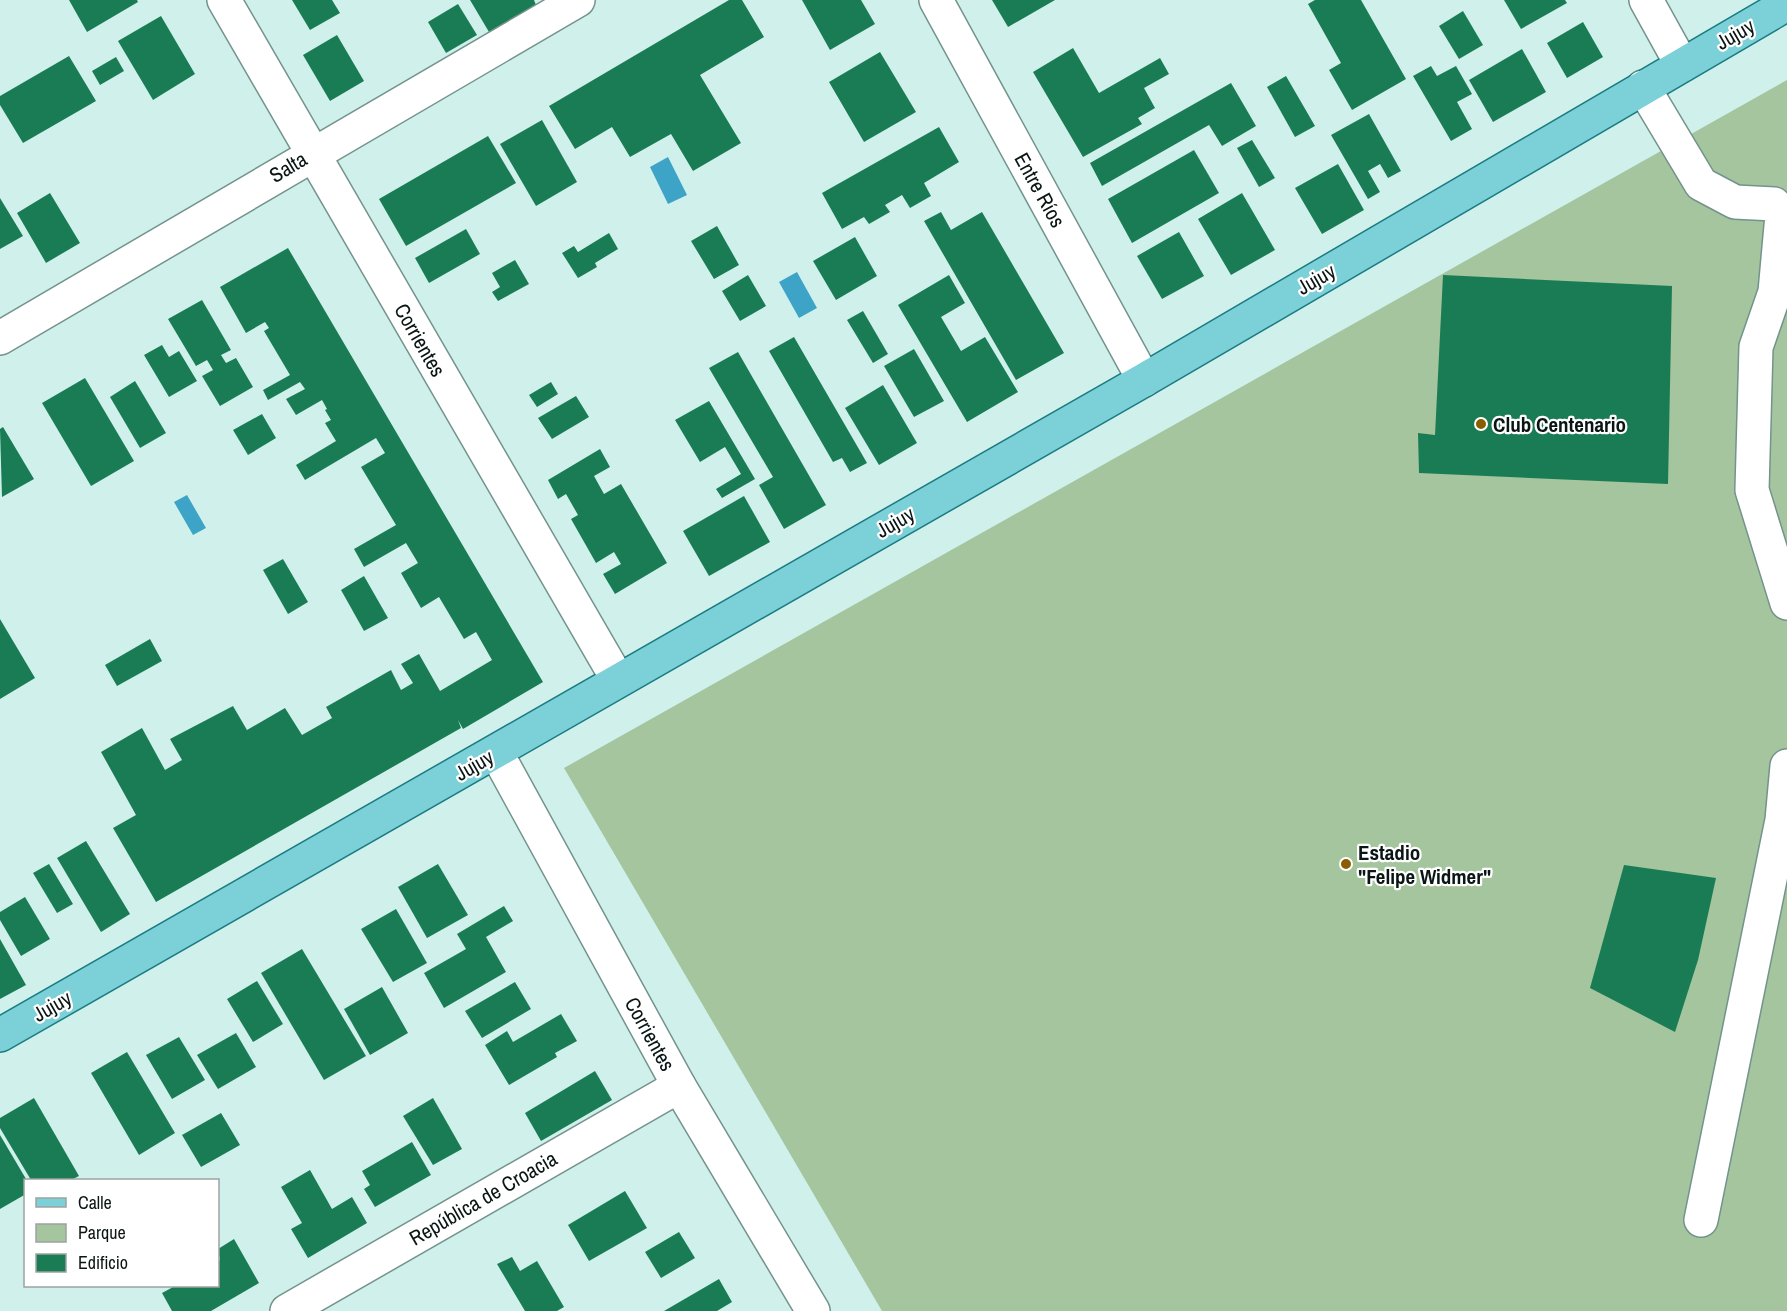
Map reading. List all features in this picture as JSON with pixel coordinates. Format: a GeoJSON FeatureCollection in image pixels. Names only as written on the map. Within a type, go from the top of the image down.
{"type":"FeatureCollection","features":[{"type":"Feature","properties":{"kind":"main road","name":"Jujuy"},"geometry":{"type":"LineString","coordinates":[[0,1035],[1144,380],[1787,4]]}},
{"type":"Feature","properties":{"kind":"street","name":"Corrientes"},"geometry":{"type":"LineString","coordinates":[[224,0],[311,154],[618,680]]}},
{"type":"Feature","properties":{"kind":"street","name":"Salta"},"geometry":{"type":"LineString","coordinates":[[0,338],[311,154],[578,0]]}},
{"type":"Feature","properties":{"kind":"street","name":"Entre Ríos"},"geometry":{"type":"LineString","coordinates":[[936,0],[1144,380]]}},
{"type":"Feature","properties":{"kind":"street"},"geometry":{"type":"LineString","coordinates":[[1646,0],[1682,65]]}},
{"type":"Feature","properties":{"kind":"street"},"geometry":{"type":"LineString","coordinates":[[1643,87],[1701,183],[1735,202],[1774,204],[1782,215],[1775,292],[1756,347],[1752,490],[1787,603]]}},
{"type":"Feature","properties":{"kind":"street","name":"Corrientes"},"geometry":{"type":"LineString","coordinates":[[496,752],[679,1086],[813,1311]]}},
{"type":"Feature","properties":{"kind":"street"},"geometry":{"type":"LineString","coordinates":[[1701,1221],[1782,820],[1787,766]]}},
{"type":"Feature","properties":{"kind":"street","name":"República de Croacia"},"geometry":{"type":"LineString","coordinates":[[287,1311],[679,1086]]}},
{"type":"Feature","properties":{"kind":"green space","name":"Club Centenario"},"geometry":{"type":"Polygon","coordinates":[[[1787,80],[1787,1311],[882,1311],[564,768],[1787,80]]]}},
{"type":"Feature","properties":{"kind":"water"},"geometry":{"type":"Polygon","coordinates":[[[668,157],[687,195],[668,204],[650,167],[668,157]]]}},
{"type":"Feature","properties":{"kind":"water"},"geometry":{"type":"Polygon","coordinates":[[[797,272],[817,308],[799,318],[779,282],[797,272]]]}},
{"type":"Feature","properties":{"kind":"water"},"geometry":{"type":"Polygon","coordinates":[[[187,495],[206,528],[193,535],[174,502],[187,495]]]}},
{"type":"Feature","properties":{"kind":"building"},"geometry":{"type":"Polygon","coordinates":[[[69,0],[137,0],[138,2],[87,32],[69,0]]]}},
{"type":"Feature","properties":{"kind":"building"},"geometry":{"type":"Polygon","coordinates":[[[292,0],[332,0],[340,13],[310,30],[292,0]]]}},
{"type":"Feature","properties":{"kind":"building"},"geometry":{"type":"Polygon","coordinates":[[[470,0],[534,0],[536,5],[489,32],[470,0]]]}},
{"type":"Feature","properties":{"kind":"building"},"geometry":{"type":"Polygon","coordinates":[[[729,0],[742,0],[764,37],[700,75],[741,143],[693,171],[671,134],[630,157],[612,127],[575,149],[549,106],[729,0]]]}},
{"type":"Feature","properties":{"kind":"building"},"geometry":{"type":"Polygon","coordinates":[[[802,0],[861,0],[875,24],[830,50],[802,0]]]}},
{"type":"Feature","properties":{"kind":"building"},"geometry":{"type":"Polygon","coordinates":[[[992,0],[1055,0],[1008,27],[992,0]]]}},
{"type":"Feature","properties":{"kind":"building"},"geometry":{"type":"Polygon","coordinates":[[[1315,0],[1361,0],[1406,79],[1352,110],[1329,70],[1341,63],[1308,4],[1315,0]]]}},
{"type":"Feature","properties":{"kind":"building"},"geometry":{"type":"Polygon","coordinates":[[[1504,0],[1565,0],[1567,3],[1521,29],[1504,0]]]}},
{"type":"Feature","properties":{"kind":"building"},"geometry":{"type":"Polygon","coordinates":[[[458,4],[477,35],[446,53],[428,22],[458,4]]]}},
{"type":"Feature","properties":{"kind":"building"},"geometry":{"type":"Polygon","coordinates":[[[1463,11],[1483,45],[1459,59],[1439,26],[1463,11]]]}},
{"type":"Feature","properties":{"kind":"building"},"geometry":{"type":"Polygon","coordinates":[[[161,16],[195,74],[153,100],[118,41],[161,16]]]}},
{"type":"Feature","properties":{"kind":"building"},"geometry":{"type":"Polygon","coordinates":[[[1583,22],[1603,57],[1567,78],[1547,43],[1583,22]]]}},
{"type":"Feature","properties":{"kind":"building"},"geometry":{"type":"Polygon","coordinates":[[[337,35],[364,81],[330,101],[303,55],[337,35]]]}},
{"type":"Feature","properties":{"kind":"building"},"geometry":{"type":"Polygon","coordinates":[[[1073,48],[1099,93],[1160,58],[1169,74],[1144,88],[1155,108],[1138,118],[1142,124],[1083,157],[1033,72],[1073,48]]]}},
{"type":"Feature","properties":{"kind":"building"},"geometry":{"type":"Polygon","coordinates":[[[1522,49],[1546,92],[1493,122],[1469,80],[1522,49]]]}},
{"type":"Feature","properties":{"kind":"building"},"geometry":{"type":"Polygon","coordinates":[[[880,52],[916,112],[864,142],[829,82],[880,52]]]}},
{"type":"Feature","properties":{"kind":"building"},"geometry":{"type":"Polygon","coordinates":[[[69,56],[96,101],[23,143],[0,105],[0,96],[69,56]]]}},
{"type":"Feature","properties":{"kind":"building"},"geometry":{"type":"Polygon","coordinates":[[[116,57],[124,71],[100,85],[92,71],[116,57]]]}},
{"type":"Feature","properties":{"kind":"building"},"geometry":{"type":"Polygon","coordinates":[[[1431,66],[1437,76],[1456,66],[1472,94],[1457,102],[1472,129],[1451,141],[1413,76],[1431,66]]]}},
{"type":"Feature","properties":{"kind":"building"},"geometry":{"type":"Polygon","coordinates":[[[1286,76],[1315,126],[1295,137],[1267,87],[1286,76]]]}},
{"type":"Feature","properties":{"kind":"building"},"geometry":{"type":"Polygon","coordinates":[[[1231,83],[1256,126],[1222,146],[1209,125],[1102,186],[1090,163],[1231,83]]]}},
{"type":"Feature","properties":{"kind":"building"},"geometry":{"type":"Polygon","coordinates":[[[1369,114],[1401,171],[1388,178],[1380,164],[1368,171],[1380,192],[1368,199],[1331,135],[1369,114]]]}},
{"type":"Feature","properties":{"kind":"building"},"geometry":{"type":"Polygon","coordinates":[[[542,120],[577,182],[536,206],[500,144],[542,120]]]}},
{"type":"Feature","properties":{"kind":"building"},"geometry":{"type":"Polygon","coordinates":[[[939,127],[959,162],[924,183],[931,196],[910,208],[902,195],[885,205],[890,212],[869,224],[864,217],[842,229],[822,193],[939,127]]]}},
{"type":"Feature","properties":{"kind":"building"},"geometry":{"type":"Polygon","coordinates":[[[488,136],[516,183],[406,246],[379,199],[488,136]]]}},
{"type":"Feature","properties":{"kind":"building"},"geometry":{"type":"Polygon","coordinates":[[[1252,140],[1275,178],[1259,187],[1237,148],[1252,140]]]}},
{"type":"Feature","properties":{"kind":"building"},"geometry":{"type":"Polygon","coordinates":[[[1194,150],[1219,193],[1132,243],[1108,199],[1194,150]]]}},
{"type":"Feature","properties":{"kind":"building"},"geometry":{"type":"Polygon","coordinates":[[[1338,164],[1364,210],[1322,234],[1295,188],[1338,164]]]}},
{"type":"Feature","properties":{"kind":"building"},"geometry":{"type":"Polygon","coordinates":[[[50,193],[80,243],[46,263],[17,213],[50,193]]]}},
{"type":"Feature","properties":{"kind":"building"},"geometry":{"type":"Polygon","coordinates":[[[1242,193],[1275,250],[1231,275],[1198,219],[1242,193]]]}},
{"type":"Feature","properties":{"kind":"building"},"geometry":{"type":"Polygon","coordinates":[[[0,198],[23,236],[0,249],[0,198]]]}},
{"type":"Feature","properties":{"kind":"building"},"geometry":{"type":"Polygon","coordinates":[[[941,212],[951,230],[982,212],[1064,353],[1016,380],[924,221],[941,212]]]}},
{"type":"Feature","properties":{"kind":"building"},"geometry":{"type":"Polygon","coordinates":[[[717,226],[739,265],[714,279],[691,241],[717,226]]]}},
{"type":"Feature","properties":{"kind":"building"},"geometry":{"type":"Polygon","coordinates":[[[466,229],[480,254],[429,283],[415,258],[466,229]]]}},
{"type":"Feature","properties":{"kind":"building"},"geometry":{"type":"Polygon","coordinates":[[[1179,232],[1204,276],[1162,299],[1137,256],[1179,232]]]}},
{"type":"Feature","properties":{"kind":"building"},"geometry":{"type":"Polygon","coordinates":[[[609,233],[618,249],[595,263],[597,267],[578,278],[562,253],[574,246],[578,252],[609,233]]]}},
{"type":"Feature","properties":{"kind":"building"},"geometry":{"type":"Polygon","coordinates":[[[855,237],[877,276],[836,300],[813,261],[855,237]]]}},
{"type":"Feature","properties":{"kind":"building"},"geometry":{"type":"Polygon","coordinates":[[[288,248],[543,682],[463,729],[458,720],[461,728],[156,902],[113,828],[136,815],[101,752],[142,728],[165,770],[182,760],[170,739],[233,706],[247,730],[285,708],[302,735],[332,718],[326,707],[391,670],[401,690],[413,683],[401,664],[419,654],[440,691],[492,660],[476,632],[464,639],[439,597],[421,608],[401,573],[418,563],[406,543],[364,567],[354,549],[396,525],[361,467],[385,453],[376,438],[305,480],[296,465],[336,441],[325,423],[331,420],[325,410],[327,409],[322,400],[296,415],[286,399],[305,389],[300,382],[268,400],[263,390],[290,375],[264,331],[269,328],[265,322],[246,333],[220,287],[288,248]]]}},
{"type":"Feature","properties":{"kind":"building"},"geometry":{"type":"Polygon","coordinates":[[[515,260],[529,284],[498,301],[492,292],[500,287],[492,273],[515,260]]]}},
{"type":"Feature","properties":{"kind":"building"},"geometry":{"type":"Polygon","coordinates":[[[748,275],[766,306],[740,321],[722,291],[748,275]]]}},
{"type":"Feature","properties":{"kind":"building"},"geometry":{"type":"Polygon","coordinates":[[[949,275],[965,303],[941,317],[961,351],[985,337],[1018,392],[967,422],[898,305],[949,275]]]}},
{"type":"Feature","properties":{"kind":"building"},"geometry":{"type":"Polygon","coordinates":[[[1443,275],[1672,286],[1668,484],[1419,473],[1418,433],[1435,435],[1443,275]]]}},
{"type":"Feature","properties":{"kind":"building"},"geometry":{"type":"Polygon","coordinates":[[[202,300],[231,350],[221,355],[226,363],[236,358],[253,387],[220,406],[202,376],[213,370],[207,360],[196,366],[168,319],[202,300]]]}},
{"type":"Feature","properties":{"kind":"building"},"geometry":{"type":"Polygon","coordinates":[[[863,311],[888,354],[873,363],[847,320],[863,311]]]}},
{"type":"Feature","properties":{"kind":"building"},"geometry":{"type":"Polygon","coordinates":[[[794,337],[867,463],[850,472],[842,458],[833,462],[769,351],[794,337]]]}},
{"type":"Feature","properties":{"kind":"building"},"geometry":{"type":"Polygon","coordinates":[[[162,345],[169,357],[179,351],[197,381],[169,397],[144,355],[162,345]]]}},
{"type":"Feature","properties":{"kind":"building"},"geometry":{"type":"Polygon","coordinates":[[[914,349],[944,401],[914,417],[884,366],[914,349]]]}},
{"type":"Feature","properties":{"kind":"building"},"geometry":{"type":"Polygon","coordinates":[[[738,352],[826,505],[784,529],[759,485],[773,477],[709,368],[738,352]]]}},
{"type":"Feature","properties":{"kind":"building"},"geometry":{"type":"Polygon","coordinates":[[[85,378],[134,461],[91,486],[42,403],[85,378]]]}},
{"type":"Feature","properties":{"kind":"building"},"geometry":{"type":"Polygon","coordinates":[[[135,381],[166,433],[140,448],[110,397],[135,381]]]}},
{"type":"Feature","properties":{"kind":"building"},"geometry":{"type":"Polygon","coordinates":[[[551,382],[558,394],[537,407],[529,395],[551,382]]]}},
{"type":"Feature","properties":{"kind":"building"},"geometry":{"type":"Polygon","coordinates":[[[883,385],[917,443],[879,465],[845,408],[883,385]]]}},
{"type":"Feature","properties":{"kind":"building"},"geometry":{"type":"Polygon","coordinates":[[[576,396],[589,417],[552,439],[538,418],[576,396]]]}},
{"type":"Feature","properties":{"kind":"building"},"geometry":{"type":"Polygon","coordinates":[[[709,401],[755,479],[722,498],[716,489],[741,474],[725,447],[700,462],[675,420],[709,401]]]}},
{"type":"Feature","properties":{"kind":"building"},"geometry":{"type":"Polygon","coordinates":[[[262,414],[276,438],[248,455],[233,430],[262,414]]]}},
{"type":"Feature","properties":{"kind":"building"},"geometry":{"type":"Polygon","coordinates":[[[3,427],[34,479],[2,497],[0,429],[3,427]]]}},
{"type":"Feature","properties":{"kind":"building"},"geometry":{"type":"Polygon","coordinates":[[[600,449],[610,467],[594,476],[604,494],[621,484],[667,563],[615,594],[603,574],[621,564],[614,552],[596,563],[571,519],[578,515],[566,494],[558,499],[548,480],[600,449]]]}},
{"type":"Feature","properties":{"kind":"building"},"geometry":{"type":"Polygon","coordinates":[[[744,496],[770,542],[709,576],[683,531],[744,496]]]}},
{"type":"Feature","properties":{"kind":"building"},"geometry":{"type":"Polygon","coordinates":[[[283,559],[308,602],[288,614],[263,570],[283,559]]]}},
{"type":"Feature","properties":{"kind":"building"},"geometry":{"type":"Polygon","coordinates":[[[364,576],[388,618],[364,631],[341,590],[364,576]]]}},
{"type":"Feature","properties":{"kind":"building"},"geometry":{"type":"Polygon","coordinates":[[[0,619],[35,678],[0,699],[0,619]]]}},
{"type":"Feature","properties":{"kind":"building"},"geometry":{"type":"Polygon","coordinates":[[[150,639],[162,661],[117,686],[105,665],[150,639]]]}},
{"type":"Feature","properties":{"kind":"building"},"geometry":{"type":"Polygon","coordinates":[[[86,841],[130,914],[101,932],[57,858],[86,841]]]}},
{"type":"Feature","properties":{"kind":"building"},"geometry":{"type":"Polygon","coordinates":[[[49,864],[73,904],[57,913],[33,873],[49,864]]]}},
{"type":"Feature","properties":{"kind":"building"},"geometry":{"type":"Polygon","coordinates":[[[438,864],[468,915],[427,938],[398,887],[438,864]]]}},
{"type":"Feature","properties":{"kind":"building"},"geometry":{"type":"Polygon","coordinates":[[[1624,865],[1716,878],[1698,960],[1675,1032],[1590,988],[1624,865]]]}},
{"type":"Feature","properties":{"kind":"building"},"geometry":{"type":"Polygon","coordinates":[[[25,897],[50,939],[21,956],[0,920],[0,912],[25,897]]]}},
{"type":"Feature","properties":{"kind":"building"},"geometry":{"type":"Polygon","coordinates":[[[504,906],[513,921],[486,937],[506,972],[444,1008],[424,973],[466,949],[457,934],[504,906]]]}},
{"type":"Feature","properties":{"kind":"building"},"geometry":{"type":"Polygon","coordinates":[[[396,909],[427,963],[393,982],[361,929],[396,909]]]}},
{"type":"Feature","properties":{"kind":"building"},"geometry":{"type":"Polygon","coordinates":[[[0,939],[26,985],[0,999],[0,939]]]}},
{"type":"Feature","properties":{"kind":"building"},"geometry":{"type":"Polygon","coordinates":[[[302,949],[366,1056],[324,1080],[261,973],[302,949]]]}},
{"type":"Feature","properties":{"kind":"building"},"geometry":{"type":"Polygon","coordinates":[[[257,981],[283,1024],[253,1042],[227,999],[257,981]]]}},
{"type":"Feature","properties":{"kind":"building"},"geometry":{"type":"Polygon","coordinates":[[[515,982],[531,1009],[482,1038],[465,1011],[515,982]]]}},
{"type":"Feature","properties":{"kind":"building"},"geometry":{"type":"Polygon","coordinates":[[[382,987],[408,1033],[370,1055],[344,1009],[382,987]]]}},
{"type":"Feature","properties":{"kind":"building"},"geometry":{"type":"Polygon","coordinates":[[[561,1014],[577,1041],[555,1053],[557,1057],[509,1085],[485,1045],[507,1031],[513,1042],[561,1014]]]}},
{"type":"Feature","properties":{"kind":"building"},"geometry":{"type":"Polygon","coordinates":[[[236,1033],[256,1067],[218,1089],[197,1055],[236,1033]]]}},
{"type":"Feature","properties":{"kind":"building"},"geometry":{"type":"Polygon","coordinates":[[[179,1037],[205,1080],[172,1099],[146,1055],[179,1037]]]}},
{"type":"Feature","properties":{"kind":"building"},"geometry":{"type":"Polygon","coordinates":[[[127,1052],[175,1133],[139,1155],[91,1073],[127,1052]]]}},
{"type":"Feature","properties":{"kind":"building"},"geometry":{"type":"Polygon","coordinates":[[[595,1071],[612,1100],[541,1141],[525,1113],[595,1071]]]}},
{"type":"Feature","properties":{"kind":"building"},"geometry":{"type":"Polygon","coordinates":[[[34,1098],[79,1176],[73,1179],[30,1179],[0,1128],[0,1118],[34,1098]]]}},
{"type":"Feature","properties":{"kind":"building"},"geometry":{"type":"Polygon","coordinates":[[[433,1098],[462,1149],[433,1165],[403,1116],[433,1098]]]}},
{"type":"Feature","properties":{"kind":"building"},"geometry":{"type":"Polygon","coordinates":[[[221,1113],[240,1145],[201,1167],[182,1135],[221,1113]]]}},
{"type":"Feature","properties":{"kind":"building"},"geometry":{"type":"Polygon","coordinates":[[[0,1135],[26,1179],[24,1179],[24,1195],[0,1209],[0,1135]]]}},
{"type":"Feature","properties":{"kind":"building"},"geometry":{"type":"Polygon","coordinates":[[[412,1142],[431,1175],[375,1207],[364,1189],[370,1185],[362,1171],[412,1142]]]}},
{"type":"Feature","properties":{"kind":"building"},"geometry":{"type":"Polygon","coordinates":[[[310,1170],[332,1209],[352,1197],[367,1223],[308,1258],[291,1229],[302,1223],[281,1187],[310,1170]]]}},
{"type":"Feature","properties":{"kind":"building"},"geometry":{"type":"Polygon","coordinates":[[[625,1191],[647,1228],[589,1261],[568,1225],[625,1191]]]}},
{"type":"Feature","properties":{"kind":"building"},"geometry":{"type":"Polygon","coordinates":[[[679,1232],[695,1258],[661,1278],[645,1252],[679,1232]]]}},
{"type":"Feature","properties":{"kind":"building"},"geometry":{"type":"Polygon","coordinates":[[[234,1239],[259,1283],[211,1311],[172,1311],[162,1293],[173,1287],[219,1287],[219,1248],[234,1239]]]}},
{"type":"Feature","properties":{"kind":"building"},"geometry":{"type":"Polygon","coordinates":[[[512,1257],[520,1271],[537,1261],[564,1307],[557,1311],[525,1311],[497,1264],[512,1257]]]}},
{"type":"Feature","properties":{"kind":"building"},"geometry":{"type":"Polygon","coordinates":[[[719,1279],[732,1302],[717,1311],[664,1311],[719,1279]]]}},
{"type":"Feature","properties":{"kind":"place","name":"Club Centenario"},"geometry":{"type":"Point","coordinates":[1481,424]}},
{"type":"Feature","properties":{"kind":"place","name":"Estadio \"Felipe Widmer\""},"geometry":{"type":"Point","coordinates":[1346,864]}}]}
